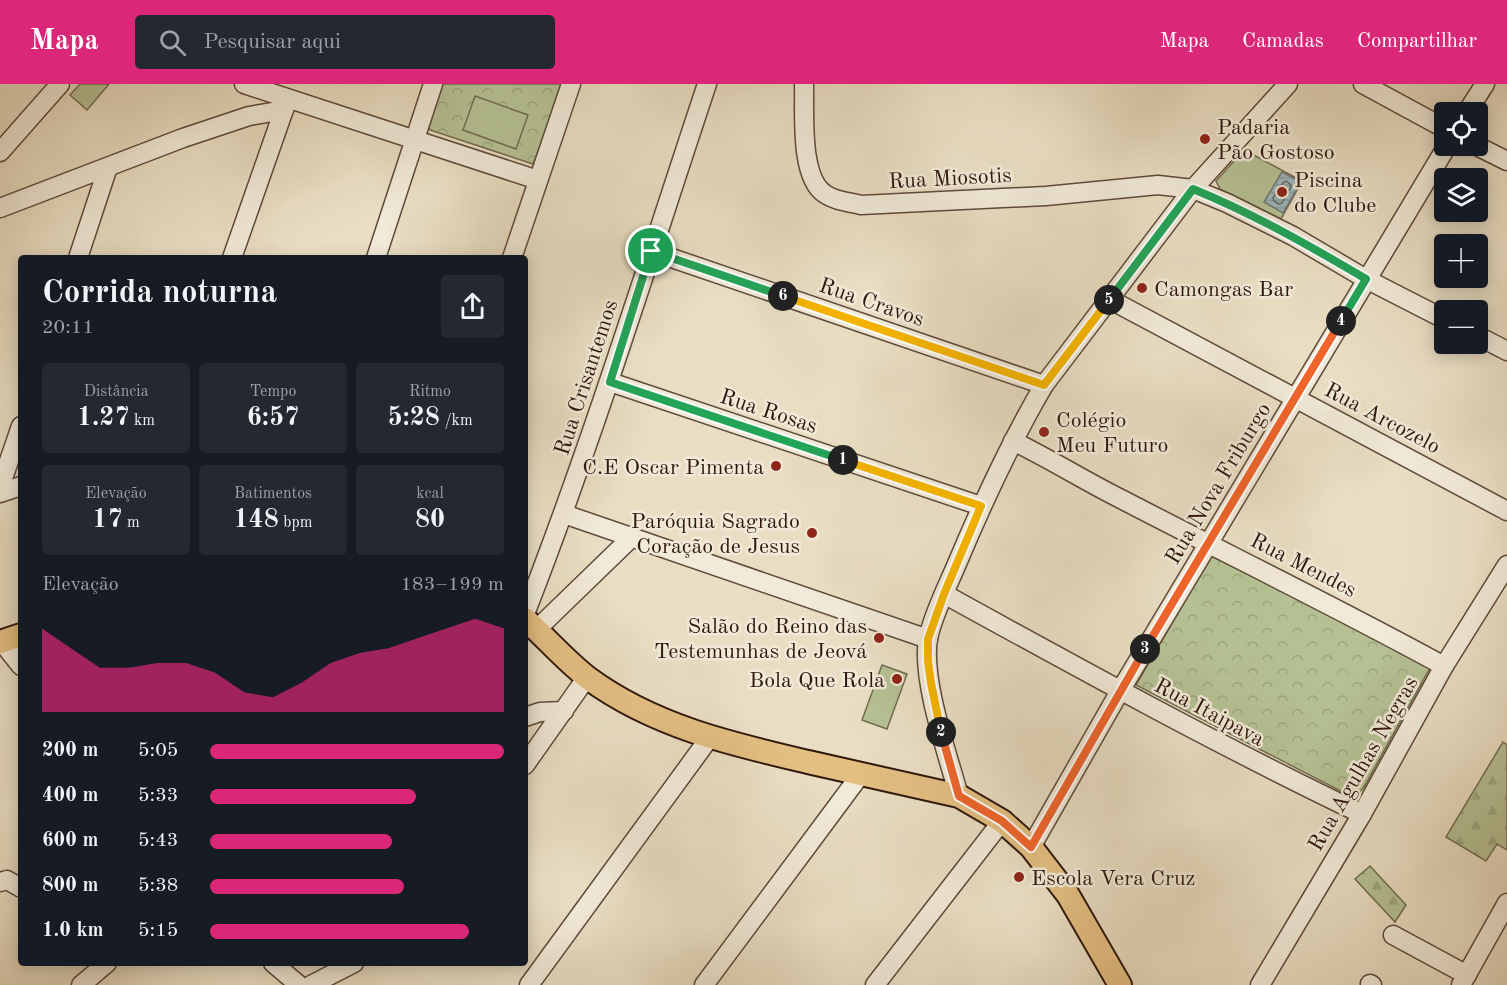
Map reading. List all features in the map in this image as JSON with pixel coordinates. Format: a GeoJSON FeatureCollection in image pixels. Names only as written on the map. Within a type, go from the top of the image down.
{"type":"FeatureCollection","features":[{"type":"Feature","properties":{"kind":"main road"},"geometry":{"type":"LineString","coordinates":[[529,621],[587,677],[620,699],[654,717],[710,737],[959,796],[1002,821],[1031,847],[1068,895],[1120,985]]}},
{"type":"Feature","properties":{"kind":"street"},"geometry":{"type":"LineString","coordinates":[[0,152],[60,84]]}},
{"type":"Feature","properties":{"kind":"street"},"geometry":{"type":"LineString","coordinates":[[244,84],[286,105],[416,141],[538,180]]}},
{"type":"Feature","properties":{"kind":"street"},"geometry":{"type":"LineString","coordinates":[[377,255],[433,84]]}},
{"type":"Feature","properties":{"kind":"street"},"geometry":{"type":"LineString","coordinates":[[513,255],[571,84]]}},
{"type":"Feature","properties":{"kind":"street","name":"Rua Crisantemos"},"geometry":{"type":"LineString","coordinates":[[529,621],[707,84]]}},
{"type":"Feature","properties":{"kind":"street","name":"Rua Miosotis"},"geometry":{"type":"LineString","coordinates":[[804,84],[806,145],[810,172],[825,195],[841,201],[861,205],[1035,197],[1158,185],[1193,189],[1293,236],[1366,279],[1434,314]]}},
{"type":"Feature","properties":{"kind":"street"},"geometry":{"type":"LineString","coordinates":[[959,796],[938,718],[928,661],[928,639],[981,506],[1044,385],[1193,189],[1288,84]]}},
{"type":"Feature","properties":{"kind":"street"},"geometry":{"type":"LineString","coordinates":[[1363,84],[1434,123]]}},
{"type":"Feature","properties":{"kind":"street"},"geometry":{"type":"LineString","coordinates":[[1473,102],[1485,84]]}},
{"type":"Feature","properties":{"kind":"street"},"geometry":{"type":"LineString","coordinates":[[0,208],[220,125],[286,105]]}},
{"type":"Feature","properties":{"kind":"street"},"geometry":{"type":"LineString","coordinates":[[233,255],[286,105]]}},
{"type":"Feature","properties":{"kind":"street"},"geometry":{"type":"LineString","coordinates":[[1488,152],[1507,161]]}},
{"type":"Feature","properties":{"kind":"street","name":"Rua Nova Friburgo"},"geometry":{"type":"LineString","coordinates":[[1031,847],[1120,691],[1441,156]]}},
{"type":"Feature","properties":{"kind":"street"},"geometry":{"type":"LineString","coordinates":[[79,255],[108,167]]}},
{"type":"Feature","properties":{"kind":"street","name":"Rua Cravos"},"geometry":{"type":"LineString","coordinates":[[651,251],[1044,385]]}},
{"type":"Feature","properties":{"kind":"street","name":"Rua Arcozelo"},"geometry":{"type":"LineString","coordinates":[[1109,299],[1507,511]]}},
{"type":"Feature","properties":{"kind":"street"},"geometry":{"type":"LineString","coordinates":[[1488,341],[1507,351]]}},
{"type":"Feature","properties":{"kind":"street","name":"Rua Rosas"},"geometry":{"type":"LineString","coordinates":[[610,382],[981,506]]}},
{"type":"Feature","properties":{"kind":"street"},"geometry":{"type":"LineString","coordinates":[[0,487],[18,435]]}},
{"type":"Feature","properties":{"kind":"street","name":"Rua Mendes"},"geometry":{"type":"LineString","coordinates":[[1013,441],[1058,463],[1118,498],[1352,616],[1444,666]]}},
{"type":"Feature","properties":{"kind":"street"},"geometry":{"type":"LineString","coordinates":[[0,493],[18,487]]}},
{"type":"Feature","properties":{"kind":"street"},"geometry":{"type":"LineString","coordinates":[[564,514],[928,639]]}},
{"type":"Feature","properties":{"kind":"street"},"geometry":{"type":"LineString","coordinates":[[529,621],[632,537]]}},
{"type":"Feature","properties":{"kind":"street","name":"Rua Agulhas Negras"},"geometry":{"type":"LineString","coordinates":[[1260,985],[1362,814],[1444,666],[1507,565]]}},
{"type":"Feature","properties":{"kind":"street","name":"Rua Itaipava"},"geometry":{"type":"LineString","coordinates":[[944,594],[1268,769],[1362,814]]}},
{"type":"Feature","properties":{"kind":"street"},"geometry":{"type":"LineString","coordinates":[[8,640],[18,660]]}},
{"type":"Feature","properties":{"kind":"street"},"geometry":{"type":"LineString","coordinates":[[528,761],[587,677]]}},
{"type":"Feature","properties":{"kind":"street"},"geometry":{"type":"LineString","coordinates":[[528,716],[540,712],[564,711]]}},
{"type":"Feature","properties":{"kind":"street"},"geometry":{"type":"LineString","coordinates":[[530,985],[710,737]]}},
{"type":"Feature","properties":{"kind":"street"},"geometry":{"type":"LineString","coordinates":[[704,985],[861,774]]}},
{"type":"Feature","properties":{"kind":"street"},"geometry":{"type":"LineString","coordinates":[[875,985],[1002,821]]}},
{"type":"Feature","properties":{"kind":"street"},"geometry":{"type":"LineString","coordinates":[[1393,935],[1464,980],[1507,903]]}},
{"type":"Feature","properties":{"kind":"street"},"geometry":{"type":"LineString","coordinates":[[85,974],[101,966]]}},
{"type":"Feature","properties":{"kind":"street"},"geometry":{"type":"LineString","coordinates":[[277,966],[299,985]]}},
{"type":"Feature","properties":{"kind":"street"},"geometry":{"type":"LineString","coordinates":[[311,985],[348,966]]}},
{"type":"Feature","properties":{"kind":"green space"},"geometry":{"type":"Polygon","coordinates":[[[80,84],[109,84],[87,110],[70,95],[80,84]]]}},
{"type":"Feature","properties":{"kind":"green space"},"geometry":{"type":"Polygon","coordinates":[[[439,84],[565,84],[533,164],[430,130],[427,122],[439,84]]]}},
{"type":"Feature","properties":{"kind":"green space"},"geometry":{"type":"Polygon","coordinates":[[[475,96],[528,115],[516,149],[463,130],[475,96]]]}},
{"type":"Feature","properties":{"kind":"green space"},"geometry":{"type":"Polygon","coordinates":[[[1244,150],[1302,181],[1281,219],[1220,189],[1216,181],[1244,150]]]}},
{"type":"Feature","properties":{"kind":"green space"},"geometry":{"type":"Polygon","coordinates":[[[1214,551],[1431,666],[1360,792],[1350,796],[1136,685],[1214,551]]]}},
{"type":"Feature","properties":{"kind":"green space"},"geometry":{"type":"Polygon","coordinates":[[[882,665],[907,674],[887,729],[862,720],[882,665]]]}},
{"type":"Feature","properties":{"kind":"green space"},"geometry":{"type":"Polygon","coordinates":[[[1503,742],[1507,745],[1507,850],[1497,844],[1486,861],[1446,837],[1503,742]]]}},
{"type":"Feature","properties":{"kind":"green space"},"geometry":{"type":"Polygon","coordinates":[[[1370,866],[1406,905],[1395,922],[1355,879],[1370,866]]]}},
{"type":"Feature","properties":{"kind":"water","name":"Piscina do Clube"},"geometry":{"type":"Polygon","coordinates":[[[1282,172],[1301,182],[1283,213],[1264,202],[1282,172]]]}},
{"type":"Feature","properties":{"kind":"place","name":"Padaria Pão Gostoso"},"geometry":{"type":"Point","coordinates":[1205,139]}},
{"type":"Feature","properties":{"kind":"place","name":"Piscina do Clube"},"geometry":{"type":"Point","coordinates":[1282,192]}},
{"type":"Feature","properties":{"kind":"place","name":"Camongas Bar"},"geometry":{"type":"Point","coordinates":[1142,288]}},
{"type":"Feature","properties":{"kind":"place","name":"Colégio Meu Futuro"},"geometry":{"type":"Point","coordinates":[1044,432]}},
{"type":"Feature","properties":{"kind":"place","name":"C.E Oscar Pimenta"},"geometry":{"type":"Point","coordinates":[776,466]}},
{"type":"Feature","properties":{"kind":"place","name":"Paróquia Sagrado Coração de Jesus"},"geometry":{"type":"Point","coordinates":[812,533]}},
{"type":"Feature","properties":{"kind":"place","name":"Salão do Reino das Testemunhas de Jeová"},"geometry":{"type":"Point","coordinates":[879,638]}},
{"type":"Feature","properties":{"kind":"place","name":"Bola Que Rola"},"geometry":{"type":"Point","coordinates":[897,679]}},
{"type":"Feature","properties":{"kind":"place","name":"Escola Vera Cruz"},"geometry":{"type":"Point","coordinates":[1019,877]}},
{"type":"Feature","properties":{"kind":"route"},"geometry":{"type":"LineString","coordinates":[[1193,189],[1293,236],[1366,279],[1120,691],[1031,847],[1002,821],[959,796],[931,683],[928,639],[981,506],[610,382],[651,251],[1044,385],[1193,189]]}}]}
